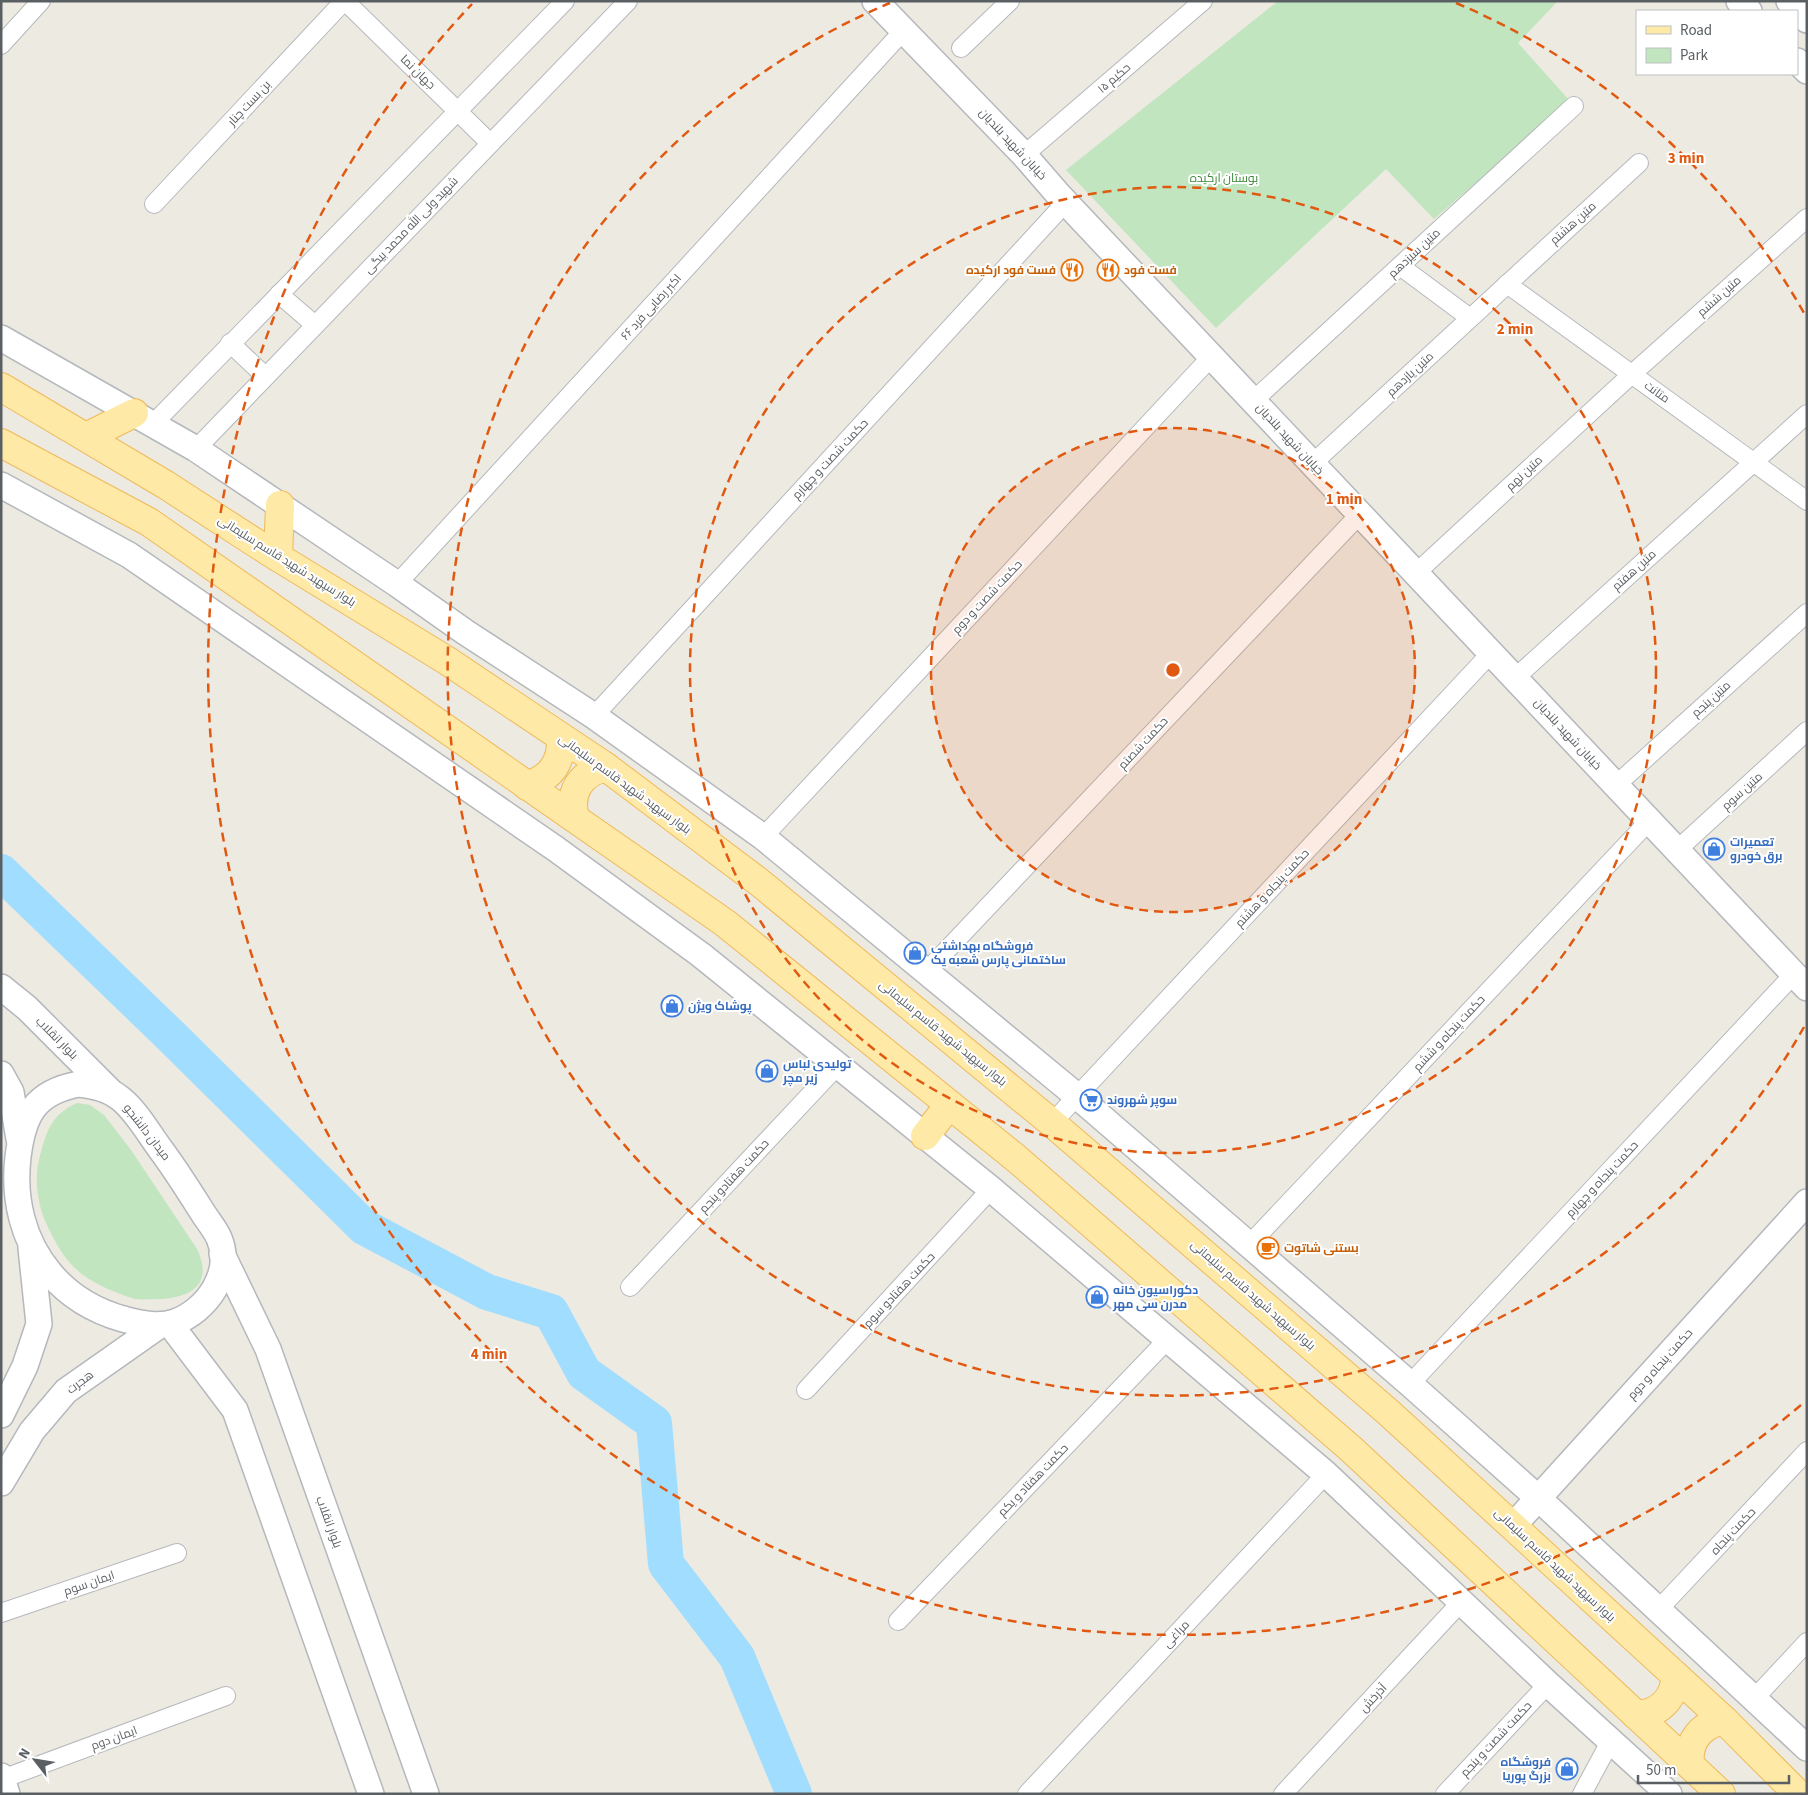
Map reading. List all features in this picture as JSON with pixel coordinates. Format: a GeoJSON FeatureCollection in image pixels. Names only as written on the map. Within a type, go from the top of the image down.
{"type":"FeatureCollection","features":[{"type":"Feature","properties":{"kind":"main road","name":"بلوار سپهبد شهید قاسم سلیمانی"},"geometry":{"type":"LineString","coordinates":[[1,387],[166,485],[278,557],[446,660],[606,768],[759,882],[1052,1122],[1388,1412],[1724,1720],[1798,1794]]}},
{"type":"Feature","properties":{"kind":"main road"},"geometry":{"type":"LineString","coordinates":[[86,437],[143,418]]}},
{"type":"Feature","properties":{"kind":"main road"},"geometry":{"type":"LineString","coordinates":[[1,443],[149,522],[725,923],[1016,1159],[1351,1449],[1721,1794]]}},
{"type":"Feature","properties":{"kind":"main road"},"geometry":{"type":"LineString","coordinates":[[278,557],[280,505]]}},
{"type":"Feature","properties":{"kind":"main road"},"geometry":{"type":"LineString","coordinates":[[527,786],[538,782],[554,768],[559,759],[561,738]]}},
{"type":"Feature","properties":{"kind":"main road"},"geometry":{"type":"LineString","coordinates":[[575,818],[572,802],[577,785],[589,773],[606,768]]}},
{"type":"Feature","properties":{"kind":"main road"},"geometry":{"type":"LineString","coordinates":[[925,1136],[948,1104]]}},
{"type":"Feature","properties":{"kind":"main road"},"geometry":{"type":"LineString","coordinates":[[1636,1715],[1653,1712],[1667,1701],[1672,1694],[1676,1676]]}},
{"type":"Feature","properties":{"kind":"main road"},"geometry":{"type":"LineString","coordinates":[[1690,1765],[1690,1747],[1700,1731],[1706,1726],[1724,1720]]}},
{"type":"Feature","properties":{"kind":"street"},"geometry":{"type":"LineString","coordinates":[[1,45],[41,1]]}},
{"type":"Feature","properties":{"kind":"street","name":"جهان نما"},"geometry":{"type":"LineString","coordinates":[[345,1],[490,142]]}},
{"type":"Feature","properties":{"kind":"street","name":"بن بست چنار"},"geometry":{"type":"LineString","coordinates":[[154,204],[345,1]]}},
{"type":"Feature","properties":{"kind":"street"},"geometry":{"type":"LineString","coordinates":[[143,418],[230,343],[459,112],[565,1]]}},
{"type":"Feature","properties":{"kind":"street","name":"شهید ولی الله محمد بیگی"},"geometry":{"type":"LineString","coordinates":[[196,449],[628,1]]}},
{"type":"Feature","properties":{"kind":"street","name":"خیابان شهید بلندیان"},"geometry":{"type":"LineString","coordinates":[[875,1],[1024,154],[1066,202],[1800,981]]}},
{"type":"Feature","properties":{"kind":"street"},"geometry":{"type":"LineString","coordinates":[[961,48],[1010,1]]}},
{"type":"Feature","properties":{"kind":"street","name":"حکیم ۱۵"},"geometry":{"type":"LineString","coordinates":[[1024,154],[1203,1]]}},
{"type":"Feature","properties":{"kind":"street"},"geometry":{"type":"LineString","coordinates":[[1739,1],[1748,10]]}},
{"type":"Feature","properties":{"kind":"street"},"geometry":{"type":"LineString","coordinates":[[1798,10],[1807,20]]}},
{"type":"Feature","properties":{"kind":"street","name":"۶۶ اکبر رضایی فرد"},"geometry":{"type":"LineString","coordinates":[[397,584],[904,30]]}},
{"type":"Feature","properties":{"kind":"street"},"geometry":{"type":"LineString","coordinates":[[1798,62],[1807,71]]}},
{"type":"Feature","properties":{"kind":"street","name":"متین سیزدهم"},"geometry":{"type":"LineString","coordinates":[[1253,400],[1574,106]]}},
{"type":"Feature","properties":{"kind":"street","name":"متین هشتم"},"geometry":{"type":"LineString","coordinates":[[1507,284],[1639,163]]}},
{"type":"Feature","properties":{"kind":"street","name":"حکمت شصت و چهارم"},"geometry":{"type":"LineString","coordinates":[[594,716],[1066,202]]}},
{"type":"Feature","properties":{"kind":"street","name":"متین ششم"},"geometry":{"type":"LineString","coordinates":[[1632,374],[1807,218]]}},
{"type":"Feature","properties":{"kind":"street"},"geometry":{"type":"LineString","coordinates":[[1400,266],[1470,318]]}},
{"type":"Feature","properties":{"kind":"street","name":"متین یازدهم"},"geometry":{"type":"LineString","coordinates":[[1313,464],[1507,284]]}},
{"type":"Feature","properties":{"kind":"street","name":"متانت"},"geometry":{"type":"LineString","coordinates":[[1507,284],[1807,500]]}},
{"type":"Feature","properties":{"kind":"street"},"geometry":{"type":"LineString","coordinates":[[279,294],[315,325]]}},
{"type":"Feature","properties":{"kind":"street"},"geometry":{"type":"LineString","coordinates":[[1,338],[196,449],[465,632],[594,716],[763,837],[1077,1096],[1410,1384],[1538,1498],[1807,1748]]}},
{"type":"Feature","properties":{"kind":"street"},"geometry":{"type":"LineString","coordinates":[[230,343],[266,376]]}},
{"type":"Feature","properties":{"kind":"street","name":"حکمت شصت و دوم"},"geometry":{"type":"LineString","coordinates":[[763,837],[1212,356]]}},
{"type":"Feature","properties":{"kind":"street","name":"متین نهم"},"geometry":{"type":"LineString","coordinates":[[1416,573],[1632,374]]}},
{"type":"Feature","properties":{"kind":"street","name":"متین هفتم"},"geometry":{"type":"LineString","coordinates":[[1515,678],[1807,414]]}},
{"type":"Feature","properties":{"kind":"street"},"geometry":{"type":"LineString","coordinates":[[1,485],[129,555],[506,814],[701,955],[991,1189],[1326,1474],[1548,1684],[1669,1794]]}},
{"type":"Feature","properties":{"kind":"street","name":"حکمت شصتم"},"geometry":{"type":"LineString","coordinates":[[926,972],[1360,514]]}},
{"type":"Feature","properties":{"kind":"street","name":"متین پنجم"},"geometry":{"type":"LineString","coordinates":[[1616,785],[1807,614]]}},
{"type":"Feature","properties":{"kind":"street","name":"حکمت پنجاه و هشتم"},"geometry":{"type":"LineString","coordinates":[[1052,1122],[1492,653]]}},
{"type":"Feature","properties":{"kind":"street","name":"متین سوم"},"geometry":{"type":"LineString","coordinates":[[1677,850],[1807,731]]}},
{"type":"Feature","properties":{"kind":"street","name":"حکمت پنجاه و ششم"},"geometry":{"type":"LineString","coordinates":[[1249,1245],[1649,821]]}},
{"type":"Feature","properties":{"kind":"street","name":"حکمت پنجاه و چهارم"},"geometry":{"type":"LineString","coordinates":[[1410,1384],[1800,981]]}},
{"type":"Feature","properties":{"kind":"street","name":"بلوار انقلاب"},"geometry":{"type":"LineString","coordinates":[[1,987],[27,1008],[110,1091]]}},
{"type":"Feature","properties":{"kind":"street","name":"حکمت هفتادو پنجم"},"geometry":{"type":"LineString","coordinates":[[630,1287],[838,1065]]}},
{"type":"Feature","properties":{"kind":"street"},"geometry":{"type":"LineString","coordinates":[[1,1074],[10,1092],[20,1145]]}},
{"type":"Feature","properties":{"kind":"street","name":"میدان دانشجو"},"geometry":{"type":"LineString","coordinates":[[79,1084],[95,1086],[110,1091],[122,1100],[174,1167],[220,1239],[222,1270],[209,1299],[198,1310],[165,1324],[138,1323],[105,1314],[76,1297],[50,1274],[31,1245],[20,1213],[16,1179],[22,1129],[28,1115],[50,1093],[64,1087],[79,1084]]}},
{"type":"Feature","properties":{"kind":"street","name":"حکمت هفتادو سوم"},"geometry":{"type":"LineString","coordinates":[[806,1390],[991,1189]]}},
{"type":"Feature","properties":{"kind":"street","name":"حکمت پنجاه و دوم"},"geometry":{"type":"LineString","coordinates":[[1513,1526],[1807,1202]]}},
{"type":"Feature","properties":{"kind":"street"},"geometry":{"type":"LineString","coordinates":[[1,1416],[25,1366],[40,1324],[31,1245]]}},
{"type":"Feature","properties":{"kind":"street","name":"بلوار انقلاب"},"geometry":{"type":"LineString","coordinates":[[222,1254],[268,1349],[426,1794]]}},
{"type":"Feature","properties":{"kind":"street"},"geometry":{"type":"LineString","coordinates":[[165,1324],[235,1410],[371,1794]]}},
{"type":"Feature","properties":{"kind":"street","name":"هجرت"},"geometry":{"type":"LineString","coordinates":[[1,1483],[32,1431],[66,1391],[165,1324]]}},
{"type":"Feature","properties":{"kind":"street","name":"حکمت هفتاد و یکم"},"geometry":{"type":"LineString","coordinates":[[898,1621],[1168,1339]]}},
{"type":"Feature","properties":{"kind":"street","name":"حکمت پنجاه"},"geometry":{"type":"LineString","coordinates":[[1658,1610],[1807,1451]]}},
{"type":"Feature","properties":{"kind":"street","name":"مراغی"},"geometry":{"type":"LineString","coordinates":[[1027,1794],[1326,1474]]}},
{"type":"Feature","properties":{"kind":"street"},"geometry":{"type":"LineString","coordinates":[[1410,1552],[1434,1527]]}},
{"type":"Feature","properties":{"kind":"street","name":"ایمان سوم"},"geometry":{"type":"LineString","coordinates":[[1,1613],[177,1553]]}},
{"type":"Feature","properties":{"kind":"street","name":"آذرخش"},"geometry":{"type":"LineString","coordinates":[[1283,1794],[1462,1602]]}},
{"type":"Feature","properties":{"kind":"street"},"geometry":{"type":"LineString","coordinates":[[1754,1699],[1807,1642]]}},
{"type":"Feature","properties":{"kind":"street","name":"حکمت شصت و پنجم"},"geometry":{"type":"LineString","coordinates":[[1445,1794],[1548,1684]]}},
{"type":"Feature","properties":{"kind":"street","name":"ایمان دوم"},"geometry":{"type":"LineString","coordinates":[[4,1783],[226,1696]]}},
{"type":"Feature","properties":{"kind":"street"},"geometry":{"type":"LineString","coordinates":[[1582,1794],[1611,1740]]}},
{"type":"Feature","properties":{"kind":"green space","name":"بوستان ارکیده"},"geometry":{"type":"Polygon","coordinates":[[[1278,1],[1558,1],[1518,43],[1570,101],[1434,219],[1386,169],[1216,328],[1066,170],[1278,1]]]}},
{"type":"Feature","properties":{"kind":"green space"},"geometry":{"type":"Polygon","coordinates":[[[77,1103],[90,1105],[104,1115],[131,1150],[197,1249],[202,1261],[203,1271],[201,1280],[189,1292],[180,1296],[158,1299],[135,1299],[122,1295],[101,1286],[83,1275],[71,1264],[57,1245],[41,1209],[37,1184],[38,1167],[44,1141],[55,1119],[77,1103]]]}},
{"type":"Feature","properties":{"kind":"waterway"},"geometry":{"type":"LineString","coordinates":[[1,872],[173,1038],[364,1227],[487,1292],[551,1312],[584,1373],[654,1423],[666,1564],[737,1657],[794,1794]]}},
{"type":"Feature","properties":{"kind":"place","name":"فست فود ارکیده"},"geometry":{"type":"Point","coordinates":[1072,270]}},
{"type":"Feature","properties":{"kind":"place","name":"فست فود"},"geometry":{"type":"Point","coordinates":[1108,270]}},
{"type":"Feature","properties":{"kind":"place","name":"تعمیرات برق خودرو"},"geometry":{"type":"Point","coordinates":[1714,849]}},
{"type":"Feature","properties":{"kind":"place","name":"فروشگاه بهداشتی ساختمانی پارس شعبه یک"},"geometry":{"type":"Point","coordinates":[915,953]}},
{"type":"Feature","properties":{"kind":"place","name":"پوشاک ویژن"},"geometry":{"type":"Point","coordinates":[672,1006]}},
{"type":"Feature","properties":{"kind":"place","name":"تولیدی لباس زیر مچر"},"geometry":{"type":"Point","coordinates":[767,1071]}},
{"type":"Feature","properties":{"kind":"place","name":"سوپر شهروند"},"geometry":{"type":"Point","coordinates":[1091,1100]}},
{"type":"Feature","properties":{"kind":"place","name":"بستنی شاتوت"},"geometry":{"type":"Point","coordinates":[1268,1248]}},
{"type":"Feature","properties":{"kind":"place","name":"دکوراسیون خانه مدرن سی مهر"},"geometry":{"type":"Point","coordinates":[1097,1297]}},
{"type":"Feature","properties":{"kind":"place","name":"فروشگاه بزرگ پوریا"},"geometry":{"type":"Point","coordinates":[1567,1769]}}]}
